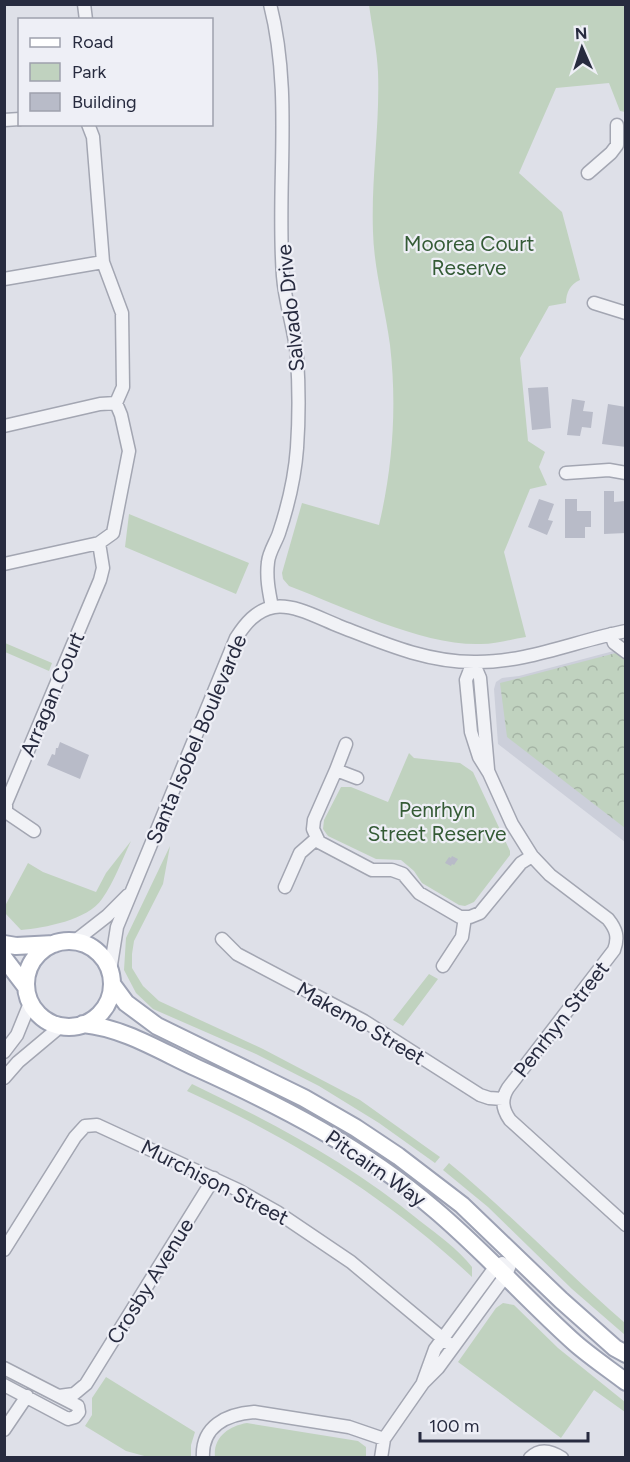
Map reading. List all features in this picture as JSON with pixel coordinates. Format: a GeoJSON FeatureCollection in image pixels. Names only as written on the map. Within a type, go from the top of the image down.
{"type":"FeatureCollection","features":[{"type":"Feature","properties":{"kind":"main road"},"geometry":{"type":"LineString","coordinates":[[4,944],[16,946],[75,941],[86,945],[97,951],[105,960],[111,978],[110,997],[95,1018],[83,1024],[61,1026],[48,1021],[38,1013],[4,958]]}},
{"type":"Feature","properties":{"kind":"main road"},"geometry":{"type":"LineString","coordinates":[[28,995],[27,974],[32,961],[54,944]]}},
{"type":"Feature","properties":{"kind":"main road","name":"Pitcairn Way"},"geometry":{"type":"LineString","coordinates":[[111,978],[126,1003],[157,1026],[304,1098],[373,1139],[462,1205],[615,1348],[626,1354]]}},
{"type":"Feature","properties":{"kind":"main road","name":"Pitcairn Way"},"geometry":{"type":"LineString","coordinates":[[83,1024],[116,1030],[298,1116],[348,1146],[424,1201],[576,1344],[626,1382]]}},
{"type":"Feature","properties":{"kind":"street","name":"Salvado Drive"},"geometry":{"type":"LineString","coordinates":[[270,4],[275,23],[281,74],[284,126],[281,196],[283,278],[297,356],[298,420],[294,474],[280,531],[268,561],[267,586],[272,607]]}},
{"type":"Feature","properties":{"kind":"street"},"geometry":{"type":"LineString","coordinates":[[588,172],[611,153],[621,148],[617,125]]}},
{"type":"Feature","properties":{"kind":"street"},"geometry":{"type":"LineString","coordinates":[[4,564],[99,543],[113,533],[128,459],[128,442],[116,403],[123,387],[122,313],[103,262],[93,137],[89,126]]}},
{"type":"Feature","properties":{"kind":"street"},"geometry":{"type":"LineString","coordinates":[[4,279],[103,262]]}},
{"type":"Feature","properties":{"kind":"street"},"geometry":{"type":"LineString","coordinates":[[594,303],[626,314]]}},
{"type":"Feature","properties":{"kind":"street"},"geometry":{"type":"LineString","coordinates":[[4,426],[100,404],[116,403]]}},
{"type":"Feature","properties":{"kind":"street"},"geometry":{"type":"LineString","coordinates":[[566,473],[609,470],[626,473]]}},
{"type":"Feature","properties":{"kind":"street","name":"Arragan Court"},"geometry":{"type":"LineString","coordinates":[[34,831],[6,812],[6,803],[100,580],[103,568],[99,543]]}},
{"type":"Feature","properties":{"kind":"street"},"geometry":{"type":"LineString","coordinates":[[272,607],[291,608],[387,645],[440,660],[501,662],[626,631]]}},
{"type":"Feature","properties":{"kind":"street","name":"Santa Isobel Boulevarde"},"geometry":{"type":"LineString","coordinates":[[111,978],[117,927],[236,638],[249,620],[261,611],[272,607]]}},
{"type":"Feature","properties":{"kind":"street"},"geometry":{"type":"LineString","coordinates":[[611,634],[614,643],[626,652]]}},
{"type":"Feature","properties":{"kind":"street","name":"Penrhyn Street"},"geometry":{"type":"LineString","coordinates":[[473,662],[480,678],[489,773],[512,824],[532,856],[550,875],[608,919],[621,941],[508,1088],[503,1099],[505,1113],[626,1226]]}},
{"type":"Feature","properties":{"kind":"street"},"geometry":{"type":"LineString","coordinates":[[346,744],[314,820],[313,829],[316,839],[322,845],[372,870],[392,870],[403,874],[419,893],[450,912],[465,917],[480,913],[521,863],[532,856]]}},
{"type":"Feature","properties":{"kind":"street"},"geometry":{"type":"LineString","coordinates":[[336,770],[357,778]]}},
{"type":"Feature","properties":{"kind":"street"},"geometry":{"type":"LineString","coordinates":[[285,887],[300,853],[316,839]]}},
{"type":"Feature","properties":{"kind":"street","name":"Santa Isobel Boulevarde"},"geometry":{"type":"LineString","coordinates":[[75,941],[104,918],[133,890]]}},
{"type":"Feature","properties":{"kind":"street"},"geometry":{"type":"LineString","coordinates":[[443,966],[462,937],[465,917]]}},
{"type":"Feature","properties":{"kind":"street","name":"Makemo Street"},"geometry":{"type":"LineString","coordinates":[[222,939],[237,954],[363,1021],[480,1095],[503,1099]]}},
{"type":"Feature","properties":{"kind":"street"},"geometry":{"type":"LineString","coordinates":[[4,1052],[16,1035],[28,995]]}},
{"type":"Feature","properties":{"kind":"street"},"geometry":{"type":"LineString","coordinates":[[4,1078],[18,1062],[61,1026]]}},
{"type":"Feature","properties":{"kind":"street","name":"Murchison Street"},"geometry":{"type":"LineString","coordinates":[[4,1250],[75,1137],[88,1125],[97,1125],[214,1178],[260,1202],[331,1248],[453,1347]]}},
{"type":"Feature","properties":{"kind":"street","name":"Crosby Avenue"},"geometry":{"type":"LineString","coordinates":[[79,1412],[86,1384],[214,1178]]}},
{"type":"Feature","properties":{"kind":"street"},"geometry":{"type":"LineString","coordinates":[[423,1383],[435,1349],[442,1338],[514,1255]]}},
{"type":"Feature","properties":{"kind":"street"},"geometry":{"type":"LineString","coordinates":[[381,1458],[384,1439],[423,1383],[438,1368],[453,1347],[501,1271]]}},
{"type":"Feature","properties":{"kind":"street"},"geometry":{"type":"LineString","coordinates":[[4,1368],[78,1406],[79,1412],[75,1417],[68,1419],[4,1385]]}},
{"type":"Feature","properties":{"kind":"street"},"geometry":{"type":"LineString","coordinates":[[59,1396],[74,1394],[86,1384]]}},
{"type":"Feature","properties":{"kind":"street"},"geometry":{"type":"LineString","coordinates":[[4,1430],[27,1396]]}},
{"type":"Feature","properties":{"kind":"street"},"geometry":{"type":"LineString","coordinates":[[203,1458],[206,1439],[213,1427],[225,1418],[239,1413],[254,1412],[349,1427],[384,1439]]}},
{"type":"Feature","properties":{"kind":"street"},"geometry":{"type":"LineString","coordinates":[[530,1458],[536,1452],[547,1450],[562,1458]]}},
{"type":"Feature","properties":{"kind":"shaded area"},"geometry":{"type":"Polygon","coordinates":[[[625,648],[625,842],[498,744],[494,689],[496,682],[502,678],[519,676],[625,648]]]}},
{"type":"Feature","properties":{"kind":"green space","name":"Moorea Court Reserve"},"geometry":{"type":"Polygon","coordinates":[[[369,5],[625,5],[625,112],[620,111],[609,83],[556,88],[519,173],[562,212],[580,280],[569,289],[566,303],[549,306],[520,358],[528,441],[545,452],[539,467],[547,485],[530,489],[504,552],[526,637],[481,644],[434,639],[384,624],[289,586],[283,579],[282,573],[302,503],[379,525],[388,480],[393,390],[390,345],[374,246],[378,72],[369,5]]]}},
{"type":"Feature","properties":{"kind":"green space"},"geometry":{"type":"Polygon","coordinates":[[[129,514],[249,563],[236,594],[125,547],[129,514]]]}},
{"type":"Feature","properties":{"kind":"green space"},"geometry":{"type":"Polygon","coordinates":[[[5,643],[52,663],[49,671],[5,652],[5,643]]]}},
{"type":"Feature","properties":{"kind":"green space"},"geometry":{"type":"Polygon","coordinates":[[[616,653],[625,658],[625,828],[507,737],[500,683],[616,653]]]}},
{"type":"Feature","properties":{"kind":"green space","name":"Penrhyn Street Reserve"},"geometry":{"type":"Polygon","coordinates":[[[409,753],[414,758],[460,763],[473,772],[510,851],[510,855],[474,902],[465,906],[459,905],[422,883],[414,871],[401,860],[376,859],[328,836],[323,829],[324,820],[341,787],[351,787],[388,802],[409,753]]]}},
{"type":"Feature","properties":{"kind":"green space"},"geometry":{"type":"Polygon","coordinates":[[[131,841],[102,899],[87,912],[65,922],[21,930],[5,913],[5,906],[28,863],[43,872],[96,892],[106,873],[131,841]]]}},
{"type":"Feature","properties":{"kind":"green space"},"geometry":{"type":"Polygon","coordinates":[[[170,846],[163,884],[134,941],[132,968],[143,986],[159,1001],[263,1049],[360,1100],[440,1157],[435,1163],[379,1123],[319,1086],[256,1054],[153,1009],[136,993],[124,970],[126,938],[170,846]]]}},
{"type":"Feature","properties":{"kind":"green space"},"geometry":{"type":"Polygon","coordinates":[[[429,974],[438,979],[403,1026],[393,1020],[429,974]]]}},
{"type":"Feature","properties":{"kind":"green space"},"geometry":{"type":"Polygon","coordinates":[[[192,1084],[282,1129],[367,1181],[454,1248],[472,1267],[472,1277],[440,1248],[372,1196],[337,1172],[264,1129],[187,1091],[192,1084]]]}},
{"type":"Feature","properties":{"kind":"green space"},"geometry":{"type":"Polygon","coordinates":[[[449,1163],[625,1323],[625,1335],[572,1289],[488,1207],[443,1170],[449,1163]]]}},
{"type":"Feature","properties":{"kind":"green space"},"geometry":{"type":"Polygon","coordinates":[[[503,1303],[514,1305],[558,1348],[625,1402],[625,1412],[594,1390],[561,1438],[458,1362],[496,1308],[503,1303]]]}},
{"type":"Feature","properties":{"kind":"green space"},"geometry":{"type":"Polygon","coordinates":[[[106,1377],[195,1432],[191,1445],[191,1457],[148,1457],[126,1451],[85,1426],[92,1415],[92,1398],[106,1377]]]}},
{"type":"Feature","properties":{"kind":"green space"},"geometry":{"type":"Polygon","coordinates":[[[247,1423],[358,1441],[366,1447],[366,1457],[215,1457],[220,1438],[228,1430],[247,1423]]]}},
{"type":"Feature","properties":{"kind":"building"},"geometry":{"type":"Polygon","coordinates":[[[548,387],[551,428],[532,430],[528,388],[548,387]]]}},
{"type":"Feature","properties":{"kind":"building"},"geometry":{"type":"Polygon","coordinates":[[[572,399],[585,401],[583,411],[593,412],[591,428],[582,427],[580,436],[567,435],[572,399]]]}},
{"type":"Feature","properties":{"kind":"building"},"geometry":{"type":"Polygon","coordinates":[[[608,404],[626,407],[626,447],[602,444],[608,404]]]}},
{"type":"Feature","properties":{"kind":"building"},"geometry":{"type":"Polygon","coordinates":[[[604,491],[614,491],[614,502],[625,501],[626,533],[604,534],[604,491]]]}},
{"type":"Feature","properties":{"kind":"building"},"geometry":{"type":"Polygon","coordinates":[[[539,499],[554,504],[548,520],[553,521],[547,535],[528,527],[539,499]]]}},
{"type":"Feature","properties":{"kind":"building"},"geometry":{"type":"Polygon","coordinates":[[[565,499],[577,499],[577,511],[591,511],[591,527],[585,527],[585,538],[565,538],[565,499]]]}},
{"type":"Feature","properties":{"kind":"building"},"geometry":{"type":"Polygon","coordinates":[[[60,742],[89,755],[80,779],[47,765],[52,754],[55,755],[60,742]]]}},
{"type":"Feature","properties":{"kind":"building"},"geometry":{"type":"Polygon","coordinates":[[[452,856],[458,859],[451,866],[445,863],[452,856]]]}}]}
